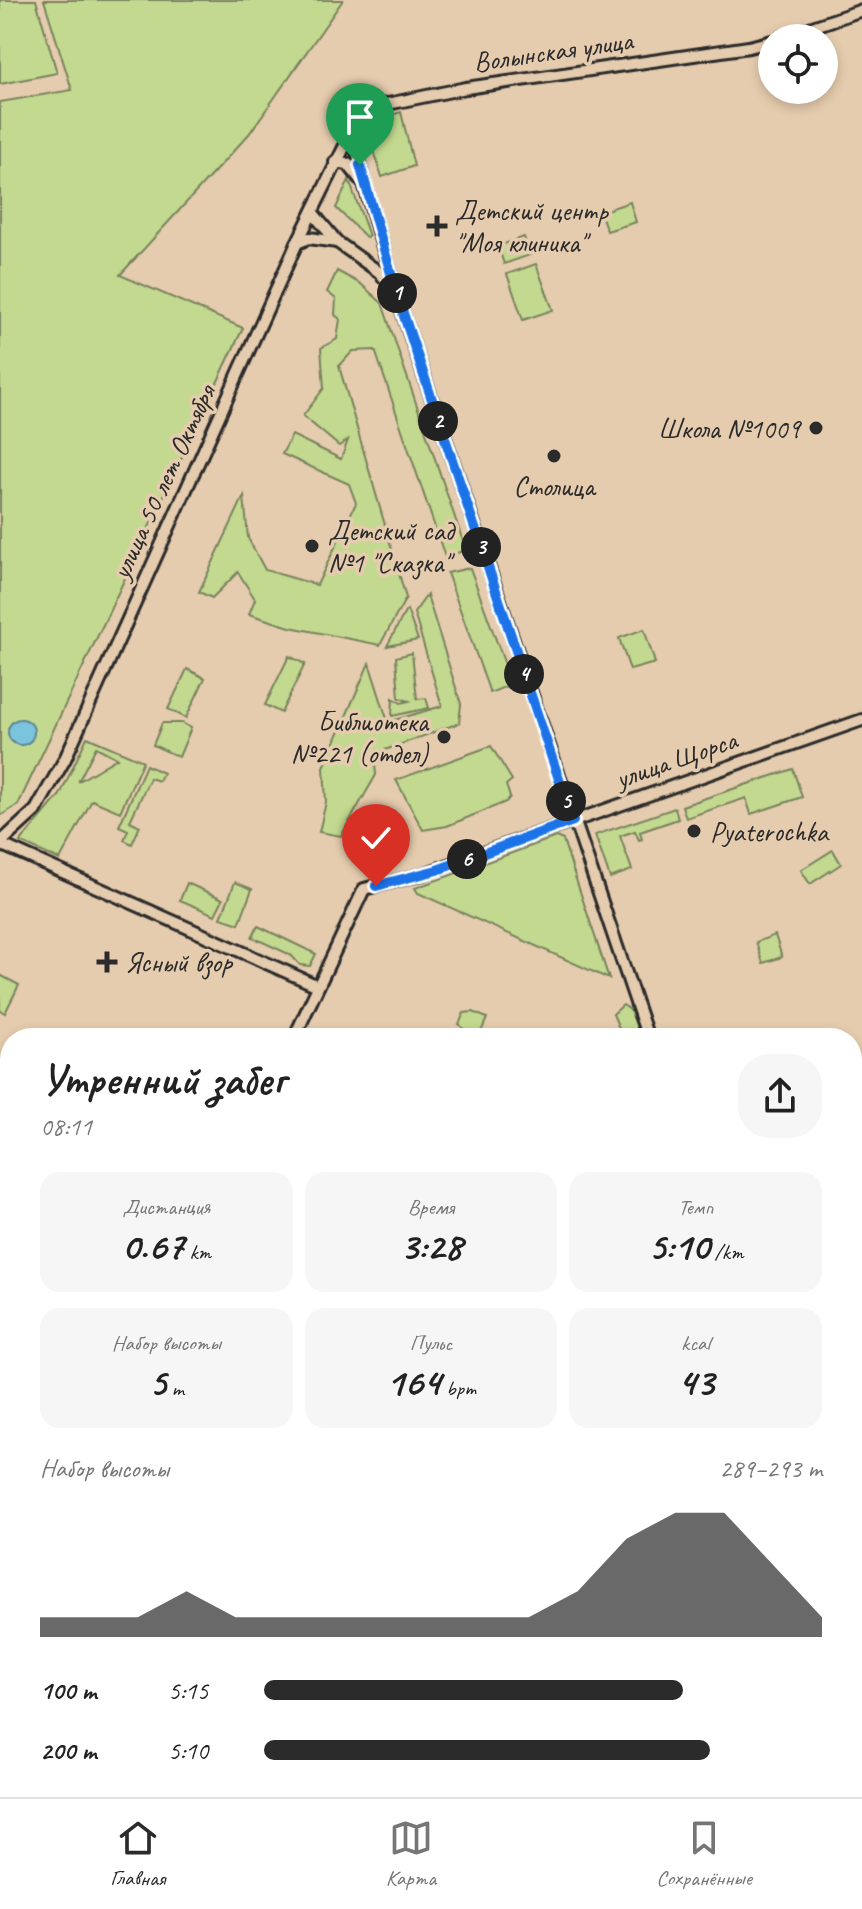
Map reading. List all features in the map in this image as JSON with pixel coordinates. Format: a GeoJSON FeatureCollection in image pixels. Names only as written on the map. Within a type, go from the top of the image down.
{"type":"FeatureCollection","features":[{"type":"Feature","properties":{"kind":"street"},"geometry":{"type":"LineString","coordinates":[[821,24],[862,10]]}},
{"type":"Feature","properties":{"kind":"street","name":"Волынская улица"},"geometry":{"type":"LineString","coordinates":[[352,128],[368,106],[758,43]]}},
{"type":"Feature","properties":{"kind":"street"},"geometry":{"type":"LineString","coordinates":[[352,128],[365,187],[398,298],[645,1028]]}},
{"type":"Feature","properties":{"kind":"street","name":"улица 50 лет Октября"},"geometry":{"type":"LineString","coordinates":[[0,843],[36,810],[65,759],[297,243],[352,128]]}},
{"type":"Feature","properties":{"kind":"street"},"geometry":{"type":"LineString","coordinates":[[335,162],[348,164],[365,187]]}},
{"type":"Feature","properties":{"kind":"street"},"geometry":{"type":"LineString","coordinates":[[313,213],[337,242],[379,272],[398,298]]}},
{"type":"Feature","properties":{"kind":"street"},"geometry":{"type":"LineString","coordinates":[[297,243],[309,238],[337,242]]}},
{"type":"Feature","properties":{"kind":"street","name":"улица Щорса"},"geometry":{"type":"LineString","coordinates":[[318,986],[360,891],[423,874],[862,720]]}},
{"type":"Feature","properties":{"kind":"street"},"geometry":{"type":"LineString","coordinates":[[0,843],[318,986],[299,1028]]}},
{"type":"Feature","properties":{"kind":"green space"},"geometry":{"type":"Polygon","coordinates":[[[0,0],[36,0],[57,73],[0,84],[0,0]]]}},
{"type":"Feature","properties":{"kind":"green space"},"geometry":{"type":"Polygon","coordinates":[[[44,0],[343,0],[249,134],[120,275],[243,328],[18,805],[0,816],[0,102],[72,90],[44,0]]]}},
{"type":"Feature","properties":{"kind":"green space"},"geometry":{"type":"Polygon","coordinates":[[[401,112],[414,166],[382,177],[369,134],[373,121],[401,112]]]}},
{"type":"Feature","properties":{"kind":"green space"},"geometry":{"type":"Polygon","coordinates":[[[349,180],[369,236],[366,237],[336,208],[349,180]]]}},
{"type":"Feature","properties":{"kind":"green space"},"geometry":{"type":"Polygon","coordinates":[[[630,202],[636,222],[607,231],[600,212],[630,202]]]}},
{"type":"Feature","properties":{"kind":"green space"},"geometry":{"type":"Polygon","coordinates":[[[524,237],[530,255],[504,264],[498,246],[524,237]]]}},
{"type":"Feature","properties":{"kind":"green space"},"geometry":{"type":"Polygon","coordinates":[[[536,264],[553,310],[523,320],[507,274],[536,264]]]}},
{"type":"Feature","properties":{"kind":"green space"},"geometry":{"type":"Polygon","coordinates":[[[337,271],[361,284],[382,303],[466,550],[445,557],[375,350],[353,351],[339,366],[406,598],[380,645],[290,627],[249,614],[255,599],[238,572],[212,598],[199,592],[244,496],[248,538],[265,570],[317,585],[356,503],[349,484],[282,454],[292,435],[341,459],[348,440],[339,446],[303,416],[324,388],[321,348],[337,339],[340,319],[335,315],[336,299],[327,292],[337,271]]]}},
{"type":"Feature","properties":{"kind":"green space"},"geometry":{"type":"Polygon","coordinates":[[[470,568],[512,684],[490,693],[447,573],[470,568]]]}},
{"type":"Feature","properties":{"kind":"green space"},"geometry":{"type":"Polygon","coordinates":[[[427,595],[461,704],[459,723],[374,754],[376,775],[341,836],[319,832],[326,802],[324,767],[369,663],[388,722],[442,706],[414,613],[427,595]]]}},
{"type":"Feature","properties":{"kind":"green space"},"geometry":{"type":"Polygon","coordinates":[[[407,610],[418,640],[387,646],[405,612],[407,610]]]}},
{"type":"Feature","properties":{"kind":"green space"},"geometry":{"type":"Polygon","coordinates":[[[644,629],[655,663],[630,670],[619,638],[644,629]]]}},
{"type":"Feature","properties":{"kind":"green space"},"geometry":{"type":"Polygon","coordinates":[[[412,653],[417,699],[426,698],[429,708],[392,716],[393,698],[401,703],[409,701],[399,698],[396,657],[412,653]]]}},
{"type":"Feature","properties":{"kind":"green space"},"geometry":{"type":"Polygon","coordinates":[[[289,656],[305,664],[281,713],[265,705],[289,656]]]}},
{"type":"Feature","properties":{"kind":"green space"},"geometry":{"type":"Polygon","coordinates":[[[187,669],[205,678],[186,718],[168,709],[187,669]]]}},
{"type":"Feature","properties":{"kind":"green space"},"geometry":{"type":"Polygon","coordinates":[[[162,723],[182,723],[191,728],[179,757],[153,745],[162,723]]]}},
{"type":"Feature","properties":{"kind":"green space"},"geometry":{"type":"Polygon","coordinates":[[[87,737],[143,761],[120,812],[92,800],[60,860],[20,842],[60,795],[87,737]],[[96,747],[79,781],[117,758],[96,747]]]}},
{"type":"Feature","properties":{"kind":"green space"},"geometry":{"type":"Polygon","coordinates":[[[491,746],[512,780],[506,785],[510,797],[506,802],[447,826],[423,830],[396,780],[491,746]]]}},
{"type":"Feature","properties":{"kind":"green space"},"geometry":{"type":"Polygon","coordinates":[[[146,765],[163,773],[159,781],[150,778],[130,821],[140,826],[132,844],[124,840],[128,830],[119,826],[146,765]]]}},
{"type":"Feature","properties":{"kind":"green space"},"geometry":{"type":"Polygon","coordinates":[[[793,769],[802,797],[751,814],[746,798],[686,818],[682,806],[793,769]]]}},
{"type":"Feature","properties":{"kind":"green space"},"geometry":{"type":"Polygon","coordinates":[[[675,808],[678,819],[640,832],[642,839],[639,840],[635,831],[620,836],[632,870],[610,878],[595,835],[675,808]]]}},
{"type":"Feature","properties":{"kind":"green space"},"geometry":{"type":"Polygon","coordinates":[[[556,837],[563,840],[609,979],[418,893],[415,888],[556,837]]]}},
{"type":"Feature","properties":{"kind":"green space"},"geometry":{"type":"Polygon","coordinates":[[[833,850],[841,864],[810,884],[801,870],[833,850]]]}},
{"type":"Feature","properties":{"kind":"green space"},"geometry":{"type":"Polygon","coordinates":[[[235,882],[252,889],[239,924],[221,918],[235,882]]]}},
{"type":"Feature","properties":{"kind":"green space"},"geometry":{"type":"Polygon","coordinates":[[[187,883],[223,899],[215,915],[180,900],[187,883]]]}},
{"type":"Feature","properties":{"kind":"green space"},"geometry":{"type":"Polygon","coordinates":[[[258,926],[316,954],[310,966],[300,965],[291,955],[252,937],[258,926]]]}},
{"type":"Feature","properties":{"kind":"green space"},"geometry":{"type":"Polygon","coordinates":[[[775,935],[782,957],[763,963],[756,942],[775,935]]]}},
{"type":"Feature","properties":{"kind":"green space"},"geometry":{"type":"Polygon","coordinates":[[[0,975],[19,985],[5,1013],[0,1010],[0,975]]]}},
{"type":"Feature","properties":{"kind":"green space"},"geometry":{"type":"Polygon","coordinates":[[[623,1005],[630,1010],[637,1028],[619,1028],[613,1014],[623,1005]]]}},
{"type":"Feature","properties":{"kind":"green space"},"geometry":{"type":"Polygon","coordinates":[[[473,1012],[487,1018],[483,1028],[462,1028],[459,1024],[464,1013],[473,1012]]]}},
{"type":"Feature","properties":{"kind":"water"},"geometry":{"type":"Polygon","coordinates":[[[21,719],[30,723],[34,732],[30,741],[21,745],[12,741],[8,732],[12,723],[21,719]]]}},
{"type":"Feature","properties":{"kind":"place","name":"Детский центр \"Моя клиника\""},"geometry":{"type":"Point","coordinates":[437,226]}},
{"type":"Feature","properties":{"kind":"place","name":"Школа №1009"},"geometry":{"type":"Point","coordinates":[816,428]}},
{"type":"Feature","properties":{"kind":"place","name":"Столица"},"geometry":{"type":"Point","coordinates":[554,456]}},
{"type":"Feature","properties":{"kind":"place","name":"Детский сад №1 \"Сказка\""},"geometry":{"type":"Point","coordinates":[312,546]}},
{"type":"Feature","properties":{"kind":"place","name":"Библиотека №221 (отдел)"},"geometry":{"type":"Point","coordinates":[444,737]}},
{"type":"Feature","properties":{"kind":"place","name":"Pyaterochka"},"geometry":{"type":"Point","coordinates":[694,831]}},
{"type":"Feature","properties":{"kind":"place","name":"Ясный взор"},"geometry":{"type":"Point","coordinates":[107,962]}},
{"type":"Feature","properties":{"kind":"route"},"geometry":{"type":"LineString","coordinates":[[360,165],[398,298],[573,821],[410,879],[376,886]]}}]}
